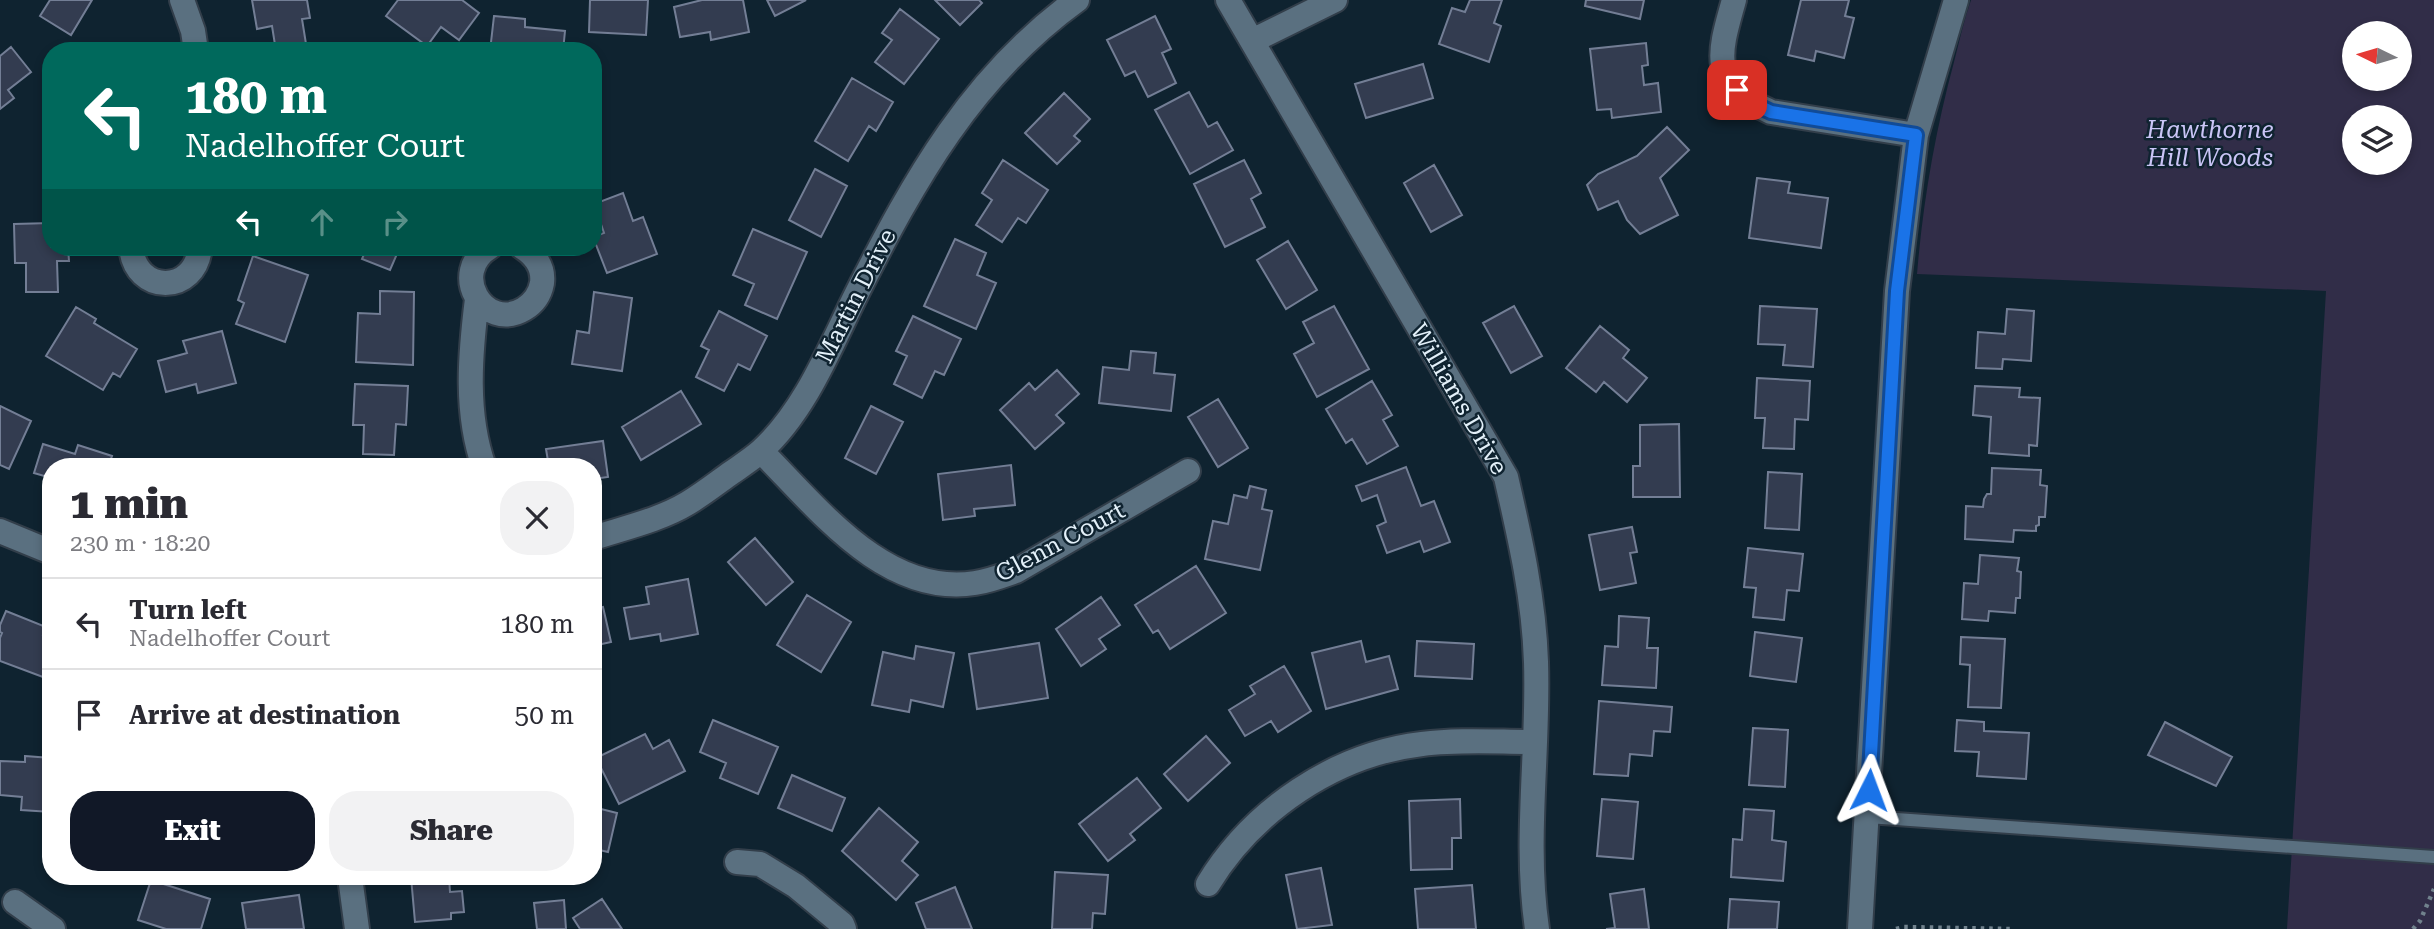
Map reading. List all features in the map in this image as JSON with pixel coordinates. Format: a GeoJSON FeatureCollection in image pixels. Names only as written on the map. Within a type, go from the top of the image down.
{"type":"FeatureCollection","features":[{"type":"Feature","properties":{"kind":"street"},"geometry":{"type":"LineString","coordinates":[[182,0],[195,42]]}},
{"type":"Feature","properties":{"kind":"street","name":"Martin Drive"},"geometry":{"type":"LineString","coordinates":[[602,535],[686,504],[761,451],[788,420],[810,387],[890,228],[959,117],[989,81],[1048,22],[1077,0]]}},
{"type":"Feature","properties":{"kind":"street","name":"Williams Drive"},"geometry":{"type":"LineString","coordinates":[[1228,0],[1506,477],[1526,566],[1534,618],[1535,741],[1530,858],[1537,929]]}},
{"type":"Feature","properties":{"kind":"street"},"geometry":{"type":"LineString","coordinates":[[1252,41],[1335,0]]}},
{"type":"Feature","properties":{"kind":"street"},"geometry":{"type":"LineString","coordinates":[[1734,0],[1721,56],[1724,72],[1737,90],[1752,103],[1771,112],[1916,135]]}},
{"type":"Feature","properties":{"kind":"street"},"geometry":{"type":"LineString","coordinates":[[1860,929],[1897,291],[1916,135],[1956,0]]}},
{"type":"Feature","properties":{"kind":"street"},"geometry":{"type":"LineString","coordinates":[[132,256],[137,269],[145,277],[167,283],[188,275],[195,267],[198,256]]}},
{"type":"Feature","properties":{"kind":"street"},"geometry":{"type":"LineString","coordinates":[[478,256],[473,265],[472,288],[477,299],[486,308],[509,314],[521,311],[531,304],[538,294],[541,271],[532,256]]}},
{"type":"Feature","properties":{"kind":"street"},"geometry":{"type":"LineString","coordinates":[[477,299],[471,347],[471,391],[482,458]]}},
{"type":"Feature","properties":{"kind":"street","name":"Glenn Court"},"geometry":{"type":"LineString","coordinates":[[761,451],[843,532],[873,557],[911,577],[943,584],[972,584],[1016,571],[1188,471]]}},
{"type":"Feature","properties":{"kind":"street"},"geometry":{"type":"LineString","coordinates":[[0,531],[42,548]]}},
{"type":"Feature","properties":{"kind":"street"},"geometry":{"type":"LineString","coordinates":[[1208,884],[1251,828],[1289,798],[1348,764],[1395,748],[1420,744],[1535,741]]}},
{"type":"Feature","properties":{"kind":"street"},"geometry":{"type":"LineString","coordinates":[[737,862],[760,864],[796,886],[842,924],[844,929]]}},
{"type":"Feature","properties":{"kind":"street"},"geometry":{"type":"LineString","coordinates":[[351,885],[357,929]]}},
{"type":"Feature","properties":{"kind":"street"},"geometry":{"type":"LineString","coordinates":[[15,902],[52,929]]}},
{"type":"Feature","properties":{"kind":"lane"},"geometry":{"type":"LineString","coordinates":[[1868,817],[2434,857]]}},
{"type":"Feature","properties":{"kind":"path"},"geometry":{"type":"LineString","coordinates":[[2413,929],[2420,921],[2434,889]]}},
{"type":"Feature","properties":{"kind":"path"},"geometry":{"type":"LineString","coordinates":[[1896,929],[2010,929]]}},
{"type":"Feature","properties":{"kind":"green space","name":"Hawthorne Hill Woods"},"geometry":{"type":"Polygon","coordinates":[[[1971,0],[2434,0],[2434,929],[2287,929],[2326,291],[1917,274],[1926,194],[1947,88],[1971,0]]]}},
{"type":"Feature","properties":{"kind":"building"},"geometry":{"type":"Polygon","coordinates":[[[50,0],[92,0],[71,35],[40,16],[50,0]]]}},
{"type":"Feature","properties":{"kind":"building"},"geometry":{"type":"Polygon","coordinates":[[[252,0],[307,0],[310,18],[302,19],[306,42],[275,42],[272,26],[257,29],[252,0]]]}},
{"type":"Feature","properties":{"kind":"building"},"geometry":{"type":"Polygon","coordinates":[[[398,0],[462,0],[479,13],[459,40],[441,27],[430,42],[422,42],[386,16],[398,0]]]}},
{"type":"Feature","properties":{"kind":"building"},"geometry":{"type":"Polygon","coordinates":[[[590,0],[648,0],[646,35],[589,32],[590,0]]]}},
{"type":"Feature","properties":{"kind":"building"},"geometry":{"type":"Polygon","coordinates":[[[702,0],[743,0],[749,32],[711,40],[710,32],[680,37],[674,7],[702,0]]]}},
{"type":"Feature","properties":{"kind":"building"},"geometry":{"type":"Polygon","coordinates":[[[767,0],[806,0],[775,16],[767,0]]]}},
{"type":"Feature","properties":{"kind":"building"},"geometry":{"type":"Polygon","coordinates":[[[935,0],[979,0],[982,3],[960,25],[935,0]]]}},
{"type":"Feature","properties":{"kind":"building"},"geometry":{"type":"Polygon","coordinates":[[[1470,0],[1502,0],[1494,23],[1501,26],[1489,62],[1439,44],[1452,8],[1465,12],[1470,0]]]}},
{"type":"Feature","properties":{"kind":"building"},"geometry":{"type":"Polygon","coordinates":[[[1586,0],[1644,0],[1640,19],[1585,6],[1586,0]]]}},
{"type":"Feature","properties":{"kind":"building"},"geometry":{"type":"Polygon","coordinates":[[[1801,0],[1849,0],[1845,16],[1854,18],[1844,58],[1816,51],[1814,61],[1788,55],[1801,0]]]}},
{"type":"Feature","properties":{"kind":"building"},"geometry":{"type":"Polygon","coordinates":[[[900,9],[939,39],[904,84],[875,62],[892,40],[882,33],[900,9]]]}},
{"type":"Feature","properties":{"kind":"building"},"geometry":{"type":"Polygon","coordinates":[[[494,16],[525,19],[525,27],[565,31],[564,42],[491,42],[494,16]]]}},
{"type":"Feature","properties":{"kind":"building"},"geometry":{"type":"Polygon","coordinates":[[[1155,16],[1171,49],[1162,53],[1176,83],[1148,97],[1135,71],[1125,76],[1107,40],[1155,16]]]}},
{"type":"Feature","properties":{"kind":"building"},"geometry":{"type":"Polygon","coordinates":[[[1646,43],[1648,65],[1642,66],[1644,85],[1658,83],[1661,112],[1612,118],[1611,109],[1597,110],[1590,49],[1646,43]]]}},
{"type":"Feature","properties":{"kind":"building"},"geometry":{"type":"Polygon","coordinates":[[[11,47],[31,72],[8,90],[14,98],[0,109],[0,56],[11,47]]]}},
{"type":"Feature","properties":{"kind":"building"},"geometry":{"type":"Polygon","coordinates":[[[1423,64],[1433,98],[1366,118],[1355,84],[1423,64]]]}},
{"type":"Feature","properties":{"kind":"building"},"geometry":{"type":"Polygon","coordinates":[[[852,78],[893,102],[876,131],[869,126],[848,161],[815,141],[852,78]]]}},
{"type":"Feature","properties":{"kind":"building"},"geometry":{"type":"Polygon","coordinates":[[[1189,92],[1208,127],[1217,122],[1233,150],[1190,174],[1155,110],[1189,92]]]}},
{"type":"Feature","properties":{"kind":"building"},"geometry":{"type":"Polygon","coordinates":[[[1064,93],[1090,119],[1074,136],[1080,141],[1057,164],[1025,133],[1064,93]]]}},
{"type":"Feature","properties":{"kind":"building"},"geometry":{"type":"Polygon","coordinates":[[[1667,127],[1689,150],[1660,178],[1678,215],[1640,234],[1627,220],[1618,201],[1598,210],[1587,185],[1598,174],[1637,156],[1667,127]]]}},
{"type":"Feature","properties":{"kind":"building"},"geometry":{"type":"Polygon","coordinates":[[[1003,160],[1048,190],[1026,223],[1018,218],[1002,242],[976,225],[992,200],[982,193],[1003,160]]]}},
{"type":"Feature","properties":{"kind":"building"},"geometry":{"type":"Polygon","coordinates":[[[1244,160],[1261,193],[1251,199],[1265,227],[1225,247],[1194,184],[1244,160]]]}},
{"type":"Feature","properties":{"kind":"building"},"geometry":{"type":"Polygon","coordinates":[[[1434,165],[1462,215],[1431,232],[1404,183],[1434,165]]]}},
{"type":"Feature","properties":{"kind":"building"},"geometry":{"type":"Polygon","coordinates":[[[815,169],[847,186],[821,237],[789,220],[815,169]]]}},
{"type":"Feature","properties":{"kind":"building"},"geometry":{"type":"Polygon","coordinates":[[[1757,178],[1790,182],[1788,193],[1828,198],[1821,248],[1749,238],[1757,178]]]}},
{"type":"Feature","properties":{"kind":"building"},"geometry":{"type":"Polygon","coordinates":[[[623,193],[633,221],[643,217],[657,254],[607,273],[600,256],[604,233],[602,201],[623,193]]]}},
{"type":"Feature","properties":{"kind":"building"},"geometry":{"type":"Polygon","coordinates":[[[42,223],[42,256],[69,256],[69,261],[57,261],[58,292],[26,292],[26,263],[15,263],[14,224],[42,223]]]}},
{"type":"Feature","properties":{"kind":"building"},"geometry":{"type":"Polygon","coordinates":[[[753,229],[807,252],[777,319],[745,305],[754,284],[733,275],[753,229]]]}},
{"type":"Feature","properties":{"kind":"building"},"geometry":{"type":"Polygon","coordinates":[[[955,239],[986,253],[977,275],[996,283],[976,329],[924,306],[955,239]]]}},
{"type":"Feature","properties":{"kind":"building"},"geometry":{"type":"Polygon","coordinates":[[[1288,241],[1317,290],[1286,309],[1257,260],[1288,241]]]}},
{"type":"Feature","properties":{"kind":"building"},"geometry":{"type":"Polygon","coordinates":[[[253,256],[308,275],[285,342],[236,324],[244,303],[238,300],[253,256]]]}},
{"type":"Feature","properties":{"kind":"building"},"geometry":{"type":"Polygon","coordinates":[[[363,256],[396,256],[390,270],[362,259],[363,256]]]}},
{"type":"Feature","properties":{"kind":"building"},"geometry":{"type":"Polygon","coordinates":[[[380,291],[414,292],[413,365],[356,362],[358,313],[380,314],[380,291]]]}},
{"type":"Feature","properties":{"kind":"building"},"geometry":{"type":"Polygon","coordinates":[[[594,292],[632,298],[622,371],[572,364],[577,331],[589,333],[594,292]]]}},
{"type":"Feature","properties":{"kind":"building"},"geometry":{"type":"Polygon","coordinates":[[[1334,306],[1369,369],[1317,397],[1294,354],[1314,343],[1303,322],[1334,306]]]}},
{"type":"Feature","properties":{"kind":"building"},"geometry":{"type":"Polygon","coordinates":[[[1514,306],[1542,356],[1511,373],[1483,323],[1514,306]]]}},
{"type":"Feature","properties":{"kind":"building"},"geometry":{"type":"Polygon","coordinates":[[[1760,306],[1817,309],[1813,367],[1783,365],[1785,345],[1758,344],[1760,306]]]}},
{"type":"Feature","properties":{"kind":"building"},"geometry":{"type":"Polygon","coordinates":[[[76,307],[96,319],[94,323],[137,349],[120,377],[113,373],[103,390],[46,356],[76,307]]]}},
{"type":"Feature","properties":{"kind":"building"},"geometry":{"type":"Polygon","coordinates":[[[2007,309],[2034,311],[2031,361],[2003,359],[2002,369],[1976,368],[1978,332],[2005,334],[2007,309]]]}},
{"type":"Feature","properties":{"kind":"building"},"geometry":{"type":"Polygon","coordinates":[[[719,311],[767,336],[750,370],[738,364],[724,391],[696,377],[709,350],[701,346],[719,311]]]}},
{"type":"Feature","properties":{"kind":"building"},"geometry":{"type":"Polygon","coordinates":[[[913,316],[961,339],[944,375],[935,371],[922,398],[894,384],[907,356],[896,351],[913,316]]]}},
{"type":"Feature","properties":{"kind":"building"},"geometry":{"type":"Polygon","coordinates":[[[1600,326],[1629,350],[1623,358],[1647,378],[1627,402],[1604,382],[1596,392],[1566,368],[1600,326]]]}},
{"type":"Feature","properties":{"kind":"building"},"geometry":{"type":"Polygon","coordinates":[[[222,331],[236,383],[198,393],[196,384],[166,392],[158,361],[187,353],[183,341],[222,331]]]}},
{"type":"Feature","properties":{"kind":"building"},"geometry":{"type":"Polygon","coordinates":[[[1131,351],[1156,353],[1154,373],[1175,375],[1171,411],[1099,403],[1103,367],[1129,370],[1131,351]]]}},
{"type":"Feature","properties":{"kind":"building"},"geometry":{"type":"Polygon","coordinates":[[[1057,370],[1079,394],[1056,415],[1064,423],[1035,449],[1000,410],[1029,383],[1035,390],[1057,370]]]}},
{"type":"Feature","properties":{"kind":"building"},"geometry":{"type":"Polygon","coordinates":[[[1757,378],[1810,381],[1808,420],[1795,419],[1794,449],[1763,448],[1765,418],[1755,418],[1757,378]]]}},
{"type":"Feature","properties":{"kind":"building"},"geometry":{"type":"Polygon","coordinates":[[[1372,381],[1392,415],[1383,420],[1398,446],[1367,464],[1352,439],[1346,443],[1326,409],[1372,381]]]}},
{"type":"Feature","properties":{"kind":"building"},"geometry":{"type":"Polygon","coordinates":[[[355,384],[408,386],[406,425],[396,424],[394,455],[363,454],[364,425],[353,425],[355,384]]]}},
{"type":"Feature","properties":{"kind":"building"},"geometry":{"type":"Polygon","coordinates":[[[1975,386],[2020,388],[2019,397],[2040,398],[2037,446],[2029,445],[2029,456],[1989,453],[1991,417],[1973,415],[1975,386]]]}},
{"type":"Feature","properties":{"kind":"building"},"geometry":{"type":"Polygon","coordinates":[[[681,391],[701,424],[641,460],[622,427],[681,391]]]}},
{"type":"Feature","properties":{"kind":"building"},"geometry":{"type":"Polygon","coordinates":[[[1218,399],[1248,448],[1218,467],[1188,417],[1218,399]]]}},
{"type":"Feature","properties":{"kind":"building"},"geometry":{"type":"Polygon","coordinates":[[[0,406],[31,421],[9,469],[0,465],[0,406]]]}},
{"type":"Feature","properties":{"kind":"building"},"geometry":{"type":"Polygon","coordinates":[[[871,406],[903,422],[876,474],[845,458],[871,406]]]}},
{"type":"Feature","properties":{"kind":"building"},"geometry":{"type":"Polygon","coordinates":[[[1679,424],[1680,497],[1633,497],[1633,466],[1640,466],[1640,425],[1679,424]]]}},
{"type":"Feature","properties":{"kind":"building"},"geometry":{"type":"Polygon","coordinates":[[[603,441],[608,477],[602,478],[602,458],[548,458],[546,449],[603,441]]]}},
{"type":"Feature","properties":{"kind":"building"},"geometry":{"type":"Polygon","coordinates":[[[43,444],[75,454],[78,445],[112,456],[42,458],[42,475],[34,473],[43,444]]]}},
{"type":"Feature","properties":{"kind":"building"},"geometry":{"type":"Polygon","coordinates":[[[1011,465],[1015,505],[974,509],[975,516],[943,520],[938,474],[1011,465]]]}},
{"type":"Feature","properties":{"kind":"building"},"geometry":{"type":"Polygon","coordinates":[[[1406,467],[1421,506],[1434,501],[1450,542],[1424,552],[1420,541],[1387,553],[1377,526],[1386,522],[1377,495],[1362,501],[1356,486],[1406,467]]]}},
{"type":"Feature","properties":{"kind":"building"},"geometry":{"type":"Polygon","coordinates":[[[1992,468],[2041,470],[2040,485],[2047,486],[2045,517],[2039,517],[2036,531],[2014,530],[2013,542],[1965,539],[1966,506],[1983,507],[1987,494],[1991,494],[1992,468]]]}},
{"type":"Feature","properties":{"kind":"building"},"geometry":{"type":"Polygon","coordinates":[[[1768,472],[1802,474],[1799,530],[1765,528],[1768,472]]]}},
{"type":"Feature","properties":{"kind":"building"},"geometry":{"type":"Polygon","coordinates":[[[1250,486],[1266,490],[1262,509],[1272,511],[1260,570],[1205,559],[1213,521],[1228,524],[1234,495],[1247,498],[1250,486]]]}},
{"type":"Feature","properties":{"kind":"building"},"geometry":{"type":"Polygon","coordinates":[[[1632,527],[1637,552],[1630,553],[1636,583],[1600,590],[1589,535],[1632,527]]]}},
{"type":"Feature","properties":{"kind":"building"},"geometry":{"type":"Polygon","coordinates":[[[755,538],[793,582],[766,605],[728,562],[755,538]]]}},
{"type":"Feature","properties":{"kind":"building"},"geometry":{"type":"Polygon","coordinates":[[[1748,548],[1803,554],[1799,591],[1787,590],[1784,620],[1753,617],[1756,588],[1744,587],[1748,548]]]}},
{"type":"Feature","properties":{"kind":"building"},"geometry":{"type":"Polygon","coordinates":[[[1980,555],[2019,558],[2017,571],[2021,572],[2020,598],[2016,598],[2015,613],[1989,611],[1988,621],[1962,619],[1964,583],[1978,584],[1980,555]]]}},
{"type":"Feature","properties":{"kind":"building"},"geometry":{"type":"Polygon","coordinates":[[[1196,566],[1226,613],[1170,649],[1158,630],[1153,633],[1135,605],[1196,566]]]}},
{"type":"Feature","properties":{"kind":"building"},"geometry":{"type":"Polygon","coordinates":[[[688,579],[698,634],[661,641],[660,634],[630,639],[624,608],[649,604],[646,587],[688,579]]]}},
{"type":"Feature","properties":{"kind":"building"},"geometry":{"type":"Polygon","coordinates":[[[807,595],[851,622],[821,672],[777,645],[807,595]]]}},
{"type":"Feature","properties":{"kind":"building"},"geometry":{"type":"Polygon","coordinates":[[[1101,597],[1120,625],[1099,639],[1106,649],[1081,666],[1056,629],[1101,597]]]}},
{"type":"Feature","properties":{"kind":"building"},"geometry":{"type":"Polygon","coordinates":[[[602,607],[611,642],[602,644],[602,607]]]}},
{"type":"Feature","properties":{"kind":"building"},"geometry":{"type":"Polygon","coordinates":[[[6,611],[42,625],[42,677],[0,661],[0,625],[6,611]]]}},
{"type":"Feature","properties":{"kind":"building"},"geometry":{"type":"Polygon","coordinates":[[[1619,616],[1649,618],[1647,648],[1658,648],[1656,688],[1602,685],[1605,646],[1618,647],[1619,616]]]}},
{"type":"Feature","properties":{"kind":"building"},"geometry":{"type":"Polygon","coordinates":[[[1755,632],[1802,638],[1796,682],[1750,676],[1755,632]]]}},
{"type":"Feature","properties":{"kind":"building"},"geometry":{"type":"Polygon","coordinates":[[[1961,637],[2005,639],[2001,708],[1968,707],[1970,665],[1960,664],[1961,637]]]}},
{"type":"Feature","properties":{"kind":"building"},"geometry":{"type":"Polygon","coordinates":[[[1361,641],[1366,662],[1389,656],[1398,689],[1326,709],[1312,653],[1361,641]]]}},
{"type":"Feature","properties":{"kind":"building"},"geometry":{"type":"Polygon","coordinates":[[[1417,641],[1474,644],[1472,679],[1415,676],[1417,641]]]}},
{"type":"Feature","properties":{"kind":"building"},"geometry":{"type":"Polygon","coordinates":[[[1039,643],[1048,698],[977,709],[969,654],[1039,643]]]}},
{"type":"Feature","properties":{"kind":"building"},"geometry":{"type":"Polygon","coordinates":[[[916,646],[954,653],[943,707],[911,700],[909,712],[872,705],[883,652],[914,659],[916,646]]]}},
{"type":"Feature","properties":{"kind":"building"},"geometry":{"type":"Polygon","coordinates":[[[1284,666],[1311,711],[1278,732],[1271,721],[1245,736],[1229,710],[1255,694],[1250,686],[1284,666]]]}},
{"type":"Feature","properties":{"kind":"building"},"geometry":{"type":"Polygon","coordinates":[[[1599,701],[1672,707],[1670,732],[1654,731],[1652,756],[1630,754],[1628,776],[1594,774],[1599,701]]]}},
{"type":"Feature","properties":{"kind":"building"},"geometry":{"type":"Polygon","coordinates":[[[713,720],[778,747],[758,794],[720,778],[726,763],[700,752],[713,720]]]}},
{"type":"Feature","properties":{"kind":"building"},"geometry":{"type":"Polygon","coordinates":[[[1957,720],[1984,722],[1984,731],[2029,733],[2026,779],[1977,776],[1979,752],[1955,751],[1957,720]]]}},
{"type":"Feature","properties":{"kind":"building"},"geometry":{"type":"Polygon","coordinates":[[[2165,722],[2232,757],[2216,786],[2148,755],[2165,722]]]}},
{"type":"Feature","properties":{"kind":"building"},"geometry":{"type":"Polygon","coordinates":[[[1753,728],[1788,730],[1785,787],[1749,785],[1753,728]]]}},
{"type":"Feature","properties":{"kind":"building"},"geometry":{"type":"Polygon","coordinates":[[[645,734],[653,749],[669,740],[685,771],[619,804],[602,770],[602,755],[645,734]]]}},
{"type":"Feature","properties":{"kind":"building"},"geometry":{"type":"Polygon","coordinates":[[[1206,736],[1230,763],[1188,801],[1164,774],[1206,736]]]}},
{"type":"Feature","properties":{"kind":"building"},"geometry":{"type":"Polygon","coordinates":[[[25,756],[42,757],[42,811],[21,810],[22,797],[0,795],[0,761],[25,762],[25,756]]]}},
{"type":"Feature","properties":{"kind":"building"},"geometry":{"type":"Polygon","coordinates":[[[792,775],[845,798],[832,831],[778,808],[792,775]]]}},
{"type":"Feature","properties":{"kind":"building"},"geometry":{"type":"Polygon","coordinates":[[[1137,778],[1161,808],[1130,834],[1135,840],[1108,861],[1079,824],[1137,778]]]}},
{"type":"Feature","properties":{"kind":"building"},"geometry":{"type":"Polygon","coordinates":[[[1460,799],[1461,838],[1452,838],[1452,869],[1411,870],[1409,801],[1460,799]]]}},
{"type":"Feature","properties":{"kind":"building"},"geometry":{"type":"Polygon","coordinates":[[[1602,799],[1638,802],[1633,859],[1597,856],[1602,799]]]}},
{"type":"Feature","properties":{"kind":"building"},"geometry":{"type":"Polygon","coordinates":[[[879,808],[918,842],[902,861],[918,875],[896,900],[842,851],[879,808]]]}},
{"type":"Feature","properties":{"kind":"building"},"geometry":{"type":"Polygon","coordinates":[[[602,809],[617,813],[608,852],[602,851],[602,809]]]}},
{"type":"Feature","properties":{"kind":"building"},"geometry":{"type":"Polygon","coordinates":[[[1744,809],[1774,811],[1772,840],[1786,842],[1783,881],[1731,877],[1733,839],[1742,840],[1744,809]]]}},
{"type":"Feature","properties":{"kind":"building"},"geometry":{"type":"Polygon","coordinates":[[[1321,868],[1332,925],[1297,929],[1286,875],[1321,868]]]}},
{"type":"Feature","properties":{"kind":"building"},"geometry":{"type":"Polygon","coordinates":[[[1055,872],[1108,875],[1105,914],[1093,913],[1092,929],[1052,929],[1055,872]]]}},
{"type":"Feature","properties":{"kind":"building"},"geometry":{"type":"Polygon","coordinates":[[[149,885],[167,885],[210,899],[201,929],[166,929],[138,920],[149,885]]]}},
{"type":"Feature","properties":{"kind":"building"},"geometry":{"type":"Polygon","coordinates":[[[412,885],[450,885],[450,892],[462,891],[464,912],[451,913],[451,919],[415,922],[412,885]]]}},
{"type":"Feature","properties":{"kind":"building"},"geometry":{"type":"Polygon","coordinates":[[[1472,885],[1476,929],[1418,929],[1415,889],[1472,885]]]}},
{"type":"Feature","properties":{"kind":"building"},"geometry":{"type":"Polygon","coordinates":[[[955,887],[972,929],[926,929],[916,903],[955,887]]]}},
{"type":"Feature","properties":{"kind":"building"},"geometry":{"type":"Polygon","coordinates":[[[1644,889],[1649,929],[1606,929],[1615,928],[1610,894],[1644,889]]]}},
{"type":"Feature","properties":{"kind":"building"},"geometry":{"type":"Polygon","coordinates":[[[299,895],[304,929],[246,929],[242,903],[299,895]]]}},
{"type":"Feature","properties":{"kind":"building"},"geometry":{"type":"Polygon","coordinates":[[[602,899],[622,929],[580,929],[573,918],[602,899]]]}},
{"type":"Feature","properties":{"kind":"building"},"geometry":{"type":"Polygon","coordinates":[[[1730,899],[1779,902],[1777,929],[1728,929],[1730,899]]]}},
{"type":"Feature","properties":{"kind":"building"},"geometry":{"type":"Polygon","coordinates":[[[564,900],[566,929],[537,929],[534,903],[564,900]]]}},
{"type":"Feature","properties":{"kind":"route"},"geometry":{"type":"LineString","coordinates":[[1737,90],[1752,103],[1771,112],[1916,135],[1897,291],[1869,790]]}}]}
